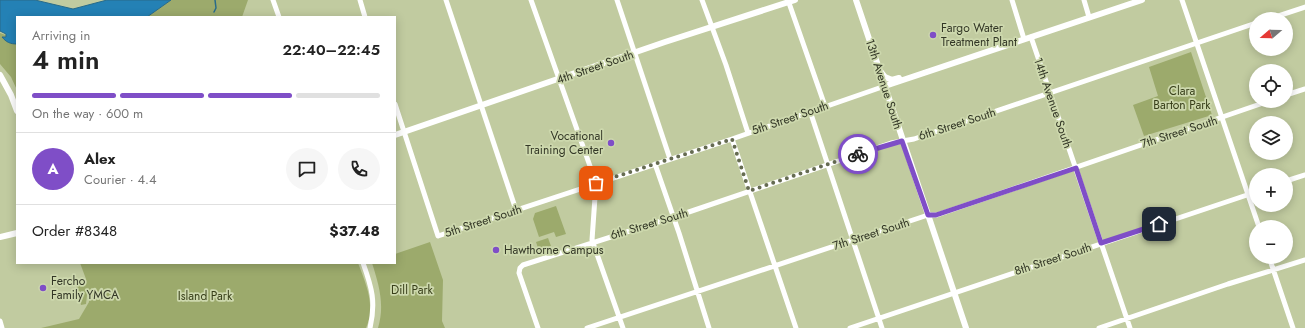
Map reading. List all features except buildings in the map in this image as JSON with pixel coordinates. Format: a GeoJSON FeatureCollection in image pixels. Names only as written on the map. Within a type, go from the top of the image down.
{"type":"FeatureCollection","features":[{"type":"Feature","properties":{"kind":"street"},"geometry":{"type":"LineString","coordinates":[[273,0],[279,16]]}},
{"type":"Feature","properties":{"kind":"street"},"geometry":{"type":"LineString","coordinates":[[360,0],[365,16]]}},
{"type":"Feature","properties":{"kind":"street"},"geometry":{"type":"LineString","coordinates":[[446,0],[516,210]]}},
{"type":"Feature","properties":{"kind":"street"},"geometry":{"type":"LineString","coordinates":[[531,0],[596,183],[593,242],[623,328]]}},
{"type":"Feature","properties":{"kind":"street"},"geometry":{"type":"LineString","coordinates":[[617,0],[670,159]]}},
{"type":"Feature","properties":{"kind":"street"},"geometry":{"type":"LineString","coordinates":[[702,0],[748,133]]}},
{"type":"Feature","properties":{"kind":"street","name":"13th Avenue South"},"geometry":{"type":"LineString","coordinates":[[856,0],[902,141],[966,328]]}},
{"type":"Feature","properties":{"kind":"street","name":"14th Avenue South"},"geometry":{"type":"LineString","coordinates":[[1012,0],[1050,93],[1130,328]]}},
{"type":"Feature","properties":{"kind":"street"},"geometry":{"type":"LineString","coordinates":[[1084,0],[1089,17]]}},
{"type":"Feature","properties":{"kind":"street","name":"5th Street South"},"geometry":{"type":"LineString","coordinates":[[404,132],[438,236],[732,139],[925,72],[1142,0]]}},
{"type":"Feature","properties":{"kind":"street"},"geometry":{"type":"LineString","coordinates":[[1182,0],[1257,220]]}},
{"type":"Feature","properties":{"kind":"street"},"geometry":{"type":"LineString","coordinates":[[792,1],[825,106]]}},
{"type":"Feature","properties":{"kind":"street","name":"4th Street South"},"geometry":{"type":"LineString","coordinates":[[396,135],[792,1]]}},
{"type":"Feature","properties":{"kind":"street"},"geometry":{"type":"LineString","coordinates":[[1290,12],[1305,7]]}},
{"type":"Feature","properties":{"kind":"street","name":"6th Street South"},"geometry":{"type":"LineString","coordinates":[[538,328],[519,273],[520,268],[525,264],[673,217],[891,143],[914,139],[1249,25]]}},
{"type":"Feature","properties":{"kind":"street"},"geometry":{"type":"LineString","coordinates":[[880,70],[885,76],[892,80],[916,72],[925,72]]}},
{"type":"Feature","properties":{"kind":"street"},"geometry":{"type":"LineString","coordinates":[[0,75],[11,95],[16,108]]}},
{"type":"Feature","properties":{"kind":"street"},"geometry":{"type":"LineString","coordinates":[[1293,93],[1305,89]]}},
{"type":"Feature","properties":{"kind":"street"},"geometry":{"type":"LineString","coordinates":[[396,107],[404,132]]}},
{"type":"Feature","properties":{"kind":"street","name":"7th Street South"},"geometry":{"type":"LineString","coordinates":[[587,328],[928,215],[936,215],[1250,108]]}},
{"type":"Feature","properties":{"kind":"street"},"geometry":{"type":"LineString","coordinates":[[810,111],[882,328]]}},
{"type":"Feature","properties":{"kind":"street"},"geometry":{"type":"LineString","coordinates":[[732,139],[796,328]]}},
{"type":"Feature","properties":{"kind":"street"},"geometry":{"type":"LineString","coordinates":[[655,164],[709,328]]}},
{"type":"Feature","properties":{"kind":"street"},"geometry":{"type":"LineString","coordinates":[[1293,179],[1305,175]]}},
{"type":"Feature","properties":{"kind":"street","name":"8th Street South"},"geometry":{"type":"LineString","coordinates":[[850,328],[1248,194]]}},
{"type":"Feature","properties":{"kind":"street"},"geometry":{"type":"LineString","coordinates":[[0,237],[16,233]]}},
{"type":"Feature","properties":{"kind":"street"},"geometry":{"type":"LineString","coordinates":[[1099,328],[1305,260]]}},
{"type":"Feature","properties":{"kind":"street"},"geometry":{"type":"LineString","coordinates":[[363,264],[371,283],[374,301],[370,328]]}},
{"type":"Feature","properties":{"kind":"street"},"geometry":{"type":"LineString","coordinates":[[1272,264],[1293,328]]}},
{"type":"Feature","properties":{"kind":"street"},"geometry":{"type":"LineString","coordinates":[[0,321],[2,328]]}},
{"type":"Feature","properties":{"kind":"green space"},"geometry":{"type":"Polygon","coordinates":[[[171,0],[248,0],[242,16],[148,16],[171,0]]]}},
{"type":"Feature","properties":{"kind":"green space"},"geometry":{"type":"Polygon","coordinates":[[[0,33],[16,39],[16,88],[11,77],[0,64],[0,33]]]}},
{"type":"Feature","properties":{"kind":"green space","name":"Clara Barton Park"},"geometry":{"type":"Polygon","coordinates":[[[1191,52],[1212,115],[1144,136],[1133,105],[1158,96],[1149,67],[1191,52]]]}},
{"type":"Feature","properties":{"kind":"green space"},"geometry":{"type":"Polygon","coordinates":[[[556,206],[566,234],[556,237],[554,232],[539,237],[533,219],[535,213],[556,206]]]}},
{"type":"Feature","properties":{"kind":"green space"},"geometry":{"type":"Polygon","coordinates":[[[548,238],[551,246],[539,251],[536,242],[548,238]]]}},
{"type":"Feature","properties":{"kind":"green space","name":"Dill Park"},"geometry":{"type":"Polygon","coordinates":[[[430,242],[443,280],[442,321],[445,328],[378,328],[381,303],[379,287],[372,264],[396,264],[396,254],[430,242]]]}},
{"type":"Feature","properties":{"kind":"green space","name":"Island Park"},"geometry":{"type":"Polygon","coordinates":[[[80,264],[358,264],[369,295],[369,320],[366,328],[41,328],[79,319],[89,302],[88,287],[86,304],[81,305],[75,282],[86,279],[80,264]]]}},
{"type":"Feature","properties":{"kind":"water"},"geometry":{"type":"Polygon","coordinates":[[[0,0],[35,0],[73,9],[107,0],[171,0],[148,16],[16,16],[16,44],[12,44],[5,40],[2,37],[6,37],[6,34],[0,31],[0,0]]]}},
{"type":"Feature","properties":{"kind":"waterway"},"geometry":{"type":"LineString","coordinates":[[214,12],[216,8],[215,0]]}},
{"type":"Feature","properties":{"kind":"way so far"},"geometry":{"type":"LineString","coordinates":[[596,183],[732,139],[749,191],[858,154]]}},
{"type":"Feature","properties":{"kind":"place","name":"Fargo Water Treatment Plant"},"geometry":{"type":"Point","coordinates":[933,35]}},
{"type":"Feature","properties":{"kind":"place","name":"Vocational Training Center"},"geometry":{"type":"Point","coordinates":[611,143]}},
{"type":"Feature","properties":{"kind":"place","name":"Hawthorne Campus"},"geometry":{"type":"Point","coordinates":[496,250]}},
{"type":"Feature","properties":{"kind":"place","name":"Fercho Family YMCA"},"geometry":{"type":"Point","coordinates":[43,288]}},
{"type":"Feature","properties":{"kind":"route"},"geometry":{"type":"LineString","coordinates":[[858,154],[902,141],[928,215],[936,215],[1076,168],[1101,243],[1159,224]]}}]}
